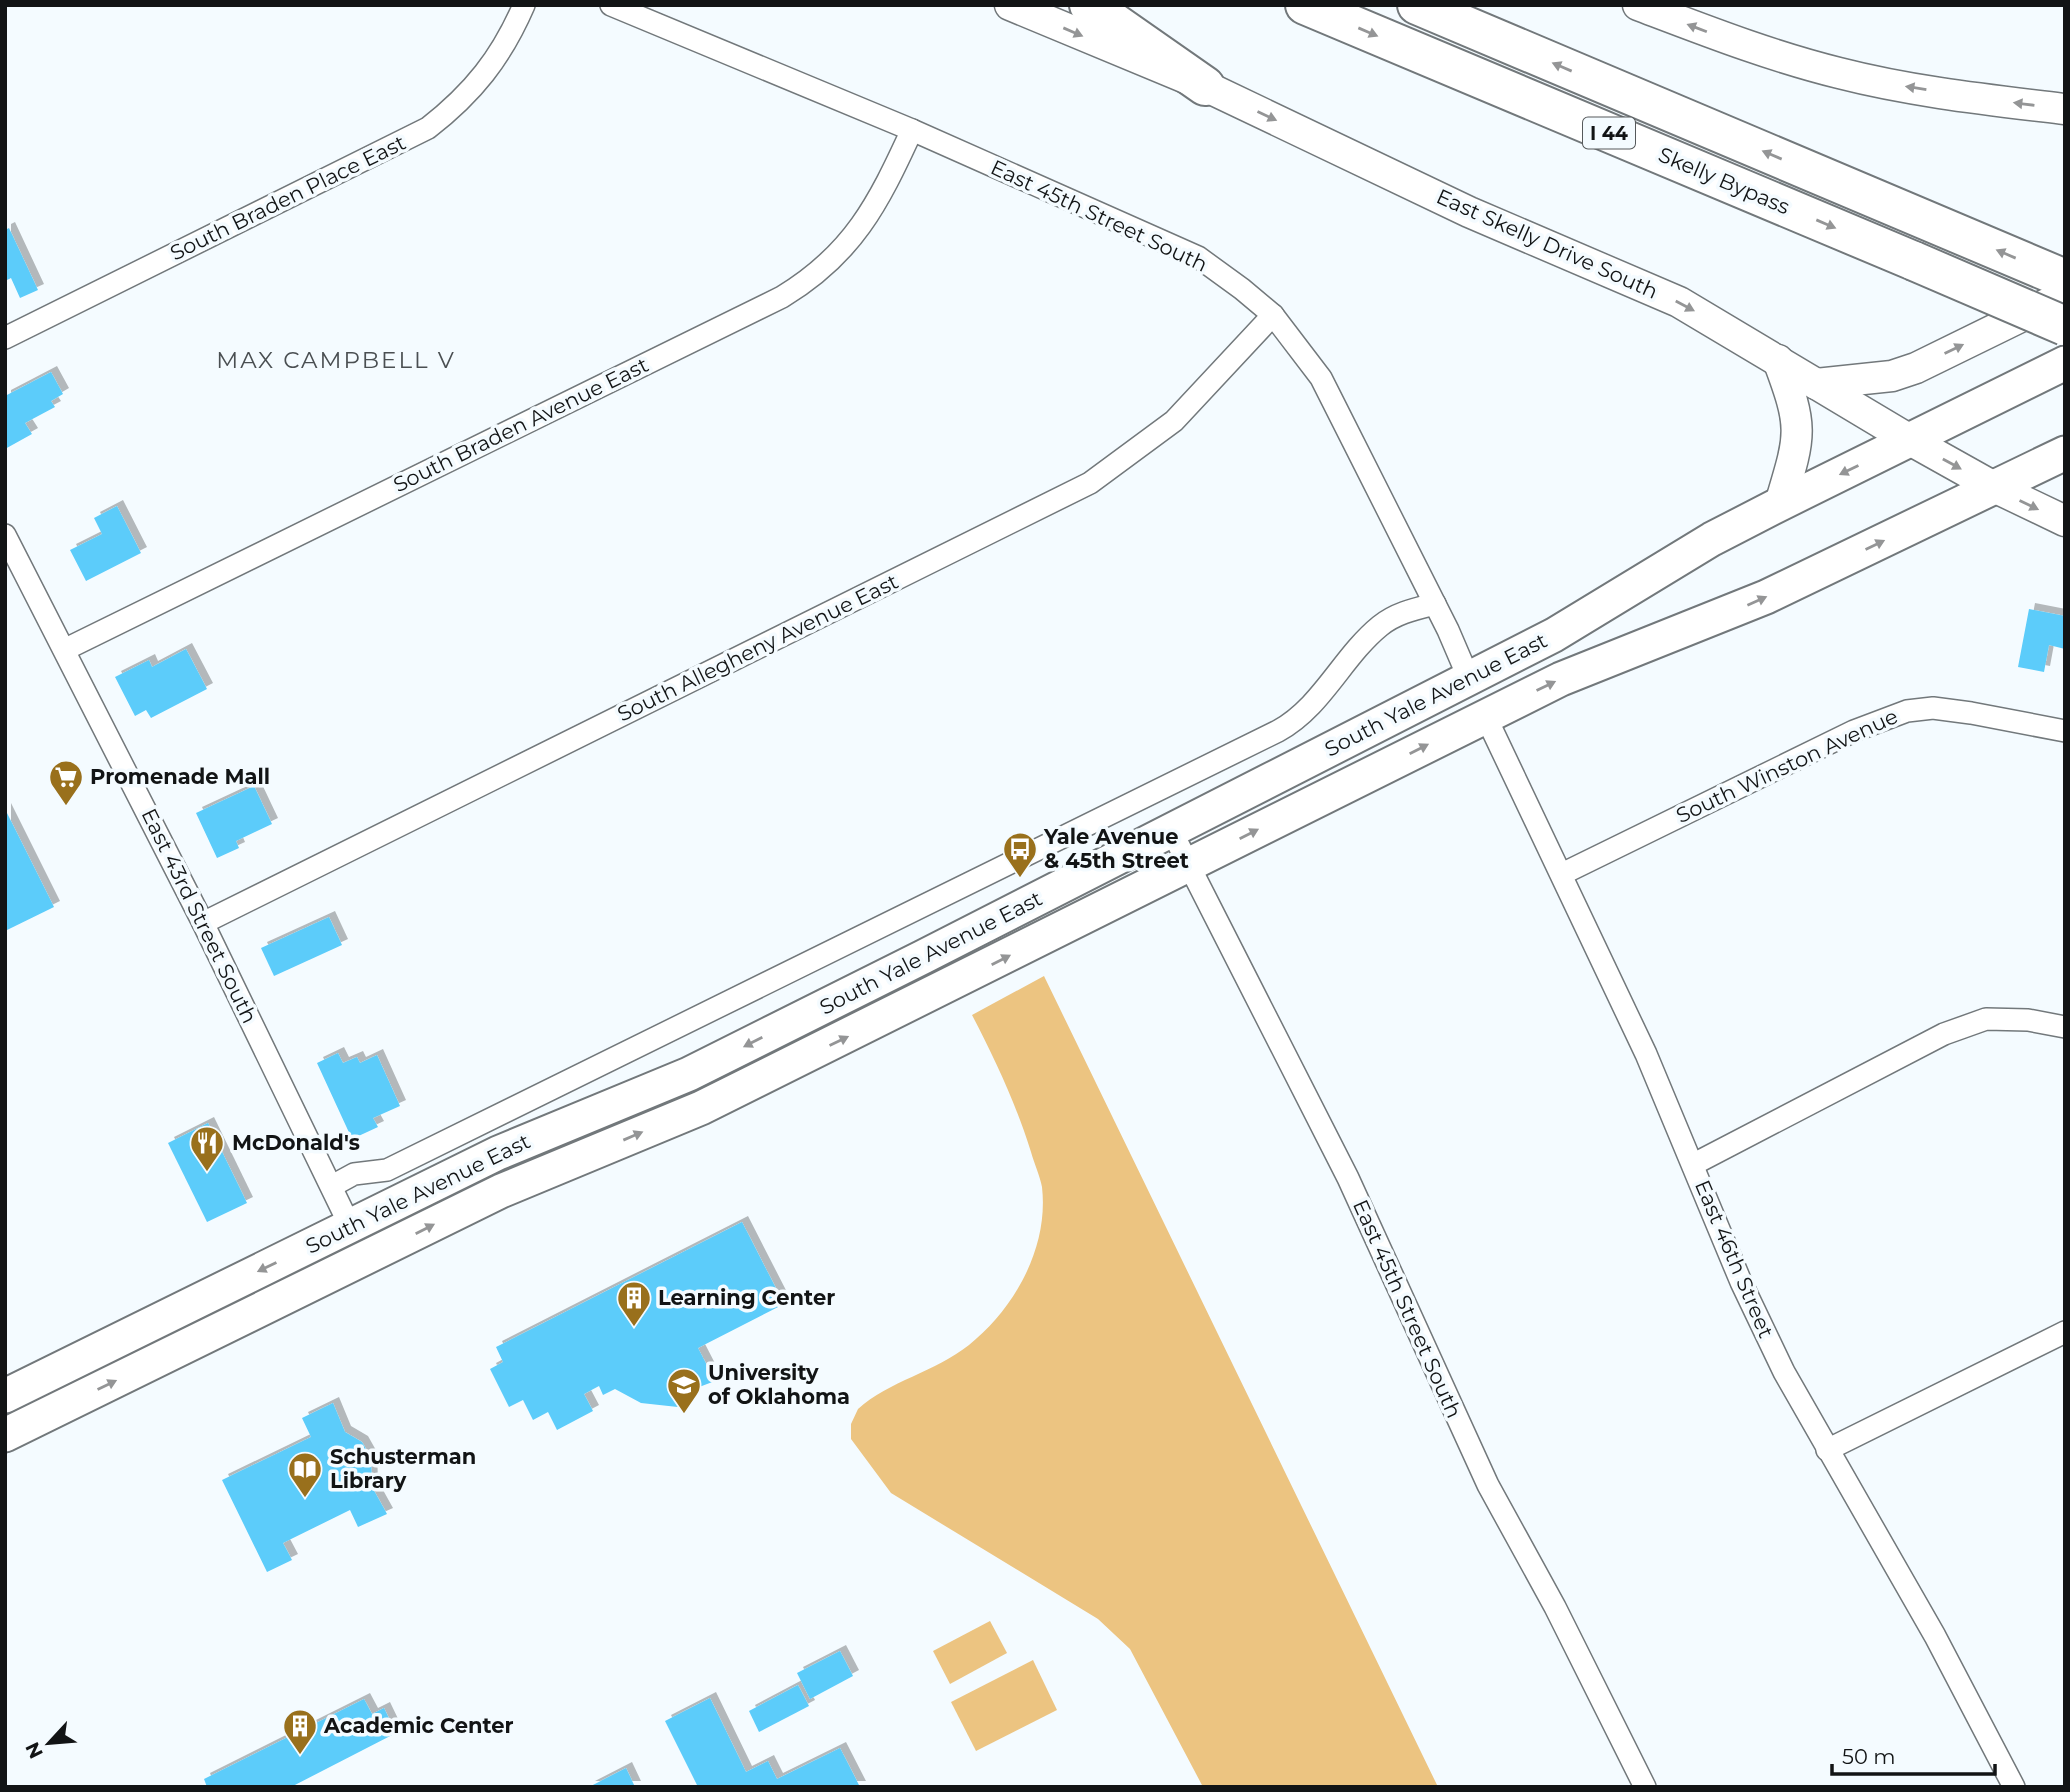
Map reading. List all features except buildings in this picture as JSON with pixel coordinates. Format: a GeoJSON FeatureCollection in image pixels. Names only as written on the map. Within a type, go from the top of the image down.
{"type":"FeatureCollection","features":[{"type":"Feature","properties":{"kind":"highway"},"geometry":{"type":"LineString","coordinates":[[1089,5],[1205,86]]}},
{"type":"Feature","properties":{"kind":"highway","name":"Skelly Bypass"},"geometry":{"type":"LineString","coordinates":[[1305,5],[2065,326]]}},
{"type":"Feature","properties":{"kind":"highway","name":"Skelly Bypass"},"geometry":{"type":"LineString","coordinates":[[1417,5],[2065,279]]}},
{"type":"Feature","properties":{"kind":"main road","name":"East Skelly Drive South"},"geometry":{"type":"LineString","coordinates":[[1010,5],[1205,86],[1469,212],[1679,302],[1910,440],[1994,487],[2065,521]]}},
{"type":"Feature","properties":{"kind":"main road"},"geometry":{"type":"LineString","coordinates":[[1638,5],[1728,40],[1842,74],[1983,99],[2065,109]]}},
{"type":"Feature","properties":{"kind":"main road"},"geometry":{"type":"LineString","coordinates":[[1816,384],[1892,376],[1916,368],[2065,295]]}},
{"type":"Feature","properties":{"kind":"main road"},"geometry":{"type":"LineString","coordinates":[[1778,360],[1795,405],[1798,436],[1780,504]]}},
{"type":"Feature","properties":{"kind":"main road","name":"South Yale Avenue East"},"geometry":{"type":"LineString","coordinates":[[5,1396],[498,1153],[690,1074],[1469,679],[1554,635],[1712,539],[2065,363]]}},
{"type":"Feature","properties":{"kind":"main road","name":"South Yale Avenue East"},"geometry":{"type":"LineString","coordinates":[[5,1435],[500,1191],[702,1108],[940,991],[1485,715],[1607,659],[1755,602],[2065,453]]}},
{"type":"Feature","properties":{"kind":"main road"},"geometry":{"type":"LineString","coordinates":[[1469,679],[1485,715]]}},
{"type":"Feature","properties":{"kind":"main road"},"geometry":{"type":"LineString","coordinates":[[923,957],[940,991]]}},
{"type":"Feature","properties":{"kind":"main road"},"geometry":{"type":"LineString","coordinates":[[350,1226],[364,1259]]}},
{"type":"Feature","properties":{"kind":"street","name":"South Braden Place East"},"geometry":{"type":"LineString","coordinates":[[5,338],[428,128],[475,88],[504,44],[524,5]]}},
{"type":"Feature","properties":{"kind":"street","name":"East 45th Street South"},"geometry":{"type":"LineString","coordinates":[[611,5],[912,130],[1198,257],[1273,316],[1321,378],[1435,604],[1469,679]]}},
{"type":"Feature","properties":{"kind":"street","name":"South Braden Avenue East"},"geometry":{"type":"LineString","coordinates":[[66,649],[782,297],[833,261],[869,218],[912,130]]}},
{"type":"Feature","properties":{"kind":"street","name":"South Allegheny Avenue East"},"geometry":{"type":"LineString","coordinates":[[203,923],[1090,483],[1174,421],[1273,316]]}},
{"type":"Feature","properties":{"kind":"street","name":"East 43rd Street South"},"geometry":{"type":"LineString","coordinates":[[5,535],[66,649],[203,923],[350,1226]]}},
{"type":"Feature","properties":{"kind":"street","name":"South Yale Avenue East"},"geometry":{"type":"LineString","coordinates":[[332,1186],[354,1174],[387,1170],[1285,727],[1315,701],[1379,627],[1402,613],[1435,604]]}},
{"type":"Feature","properties":{"kind":"street","name":"South Winston Avenue"},"geometry":{"type":"LineString","coordinates":[[1562,874],[1854,731],[1907,710],[1933,708],[1971,713],[2065,731]]}},
{"type":"Feature","properties":{"kind":"street","name":"East 46th Street"},"geometry":{"type":"LineString","coordinates":[[1485,715],[1562,874],[1694,1164],[1741,1282],[1827,1450],[1935,1636],[2014,1787]]}},
{"type":"Feature","properties":{"kind":"street","name":"East 45th Street South"},"geometry":{"type":"LineString","coordinates":[[1171,830],[1348,1178],[1488,1485],[1555,1607],[1645,1787]]}},
{"type":"Feature","properties":{"kind":"street"},"geometry":{"type":"LineString","coordinates":[[1694,1164],[1944,1034],[1986,1019],[2028,1020],[2065,1027]]}},
{"type":"Feature","properties":{"kind":"street"},"geometry":{"type":"LineString","coordinates":[[1827,1450],[2065,1332]]}},
{"type":"Feature","properties":{"kind":"shaded area"},"geometry":{"type":"Polygon","coordinates":[[[1044,976],[1438,1787],[1203,1787],[1130,1649],[1098,1619],[891,1493],[851,1439],[851,1424],[858,1409],[870,1399],[956,1354],[985,1330],[1014,1295],[1034,1254],[1043,1210],[1041,1183],[1012,1099],[972,1015],[1044,976]]]}},
{"type":"Feature","properties":{"kind":"shaded area"},"geometry":{"type":"Polygon","coordinates":[[[990,1621],[1007,1653],[950,1684],[933,1651],[990,1621]]]}},
{"type":"Feature","properties":{"kind":"shaded area"},"geometry":{"type":"Polygon","coordinates":[[[1033,1660],[1057,1710],[976,1751],[951,1702],[1033,1660]]]}},
{"type":"Feature","properties":{"kind":"place","name":"Promenade Mall"},"geometry":{"type":"Point","coordinates":[66,807]}},
{"type":"Feature","properties":{"kind":"place","name":"Yale Avenue & 45th Street"},"geometry":{"type":"Point","coordinates":[1020,879]}},
{"type":"Feature","properties":{"kind":"place","name":"McDonald's"},"geometry":{"type":"Point","coordinates":[207,1173]}},
{"type":"Feature","properties":{"kind":"place","name":"Learning Center"},"geometry":{"type":"Point","coordinates":[634,1328]}},
{"type":"Feature","properties":{"kind":"place","name":"University of Oklahoma"},"geometry":{"type":"Point","coordinates":[684,1415]}},
{"type":"Feature","properties":{"kind":"place","name":"Schusterman Library"},"geometry":{"type":"Point","coordinates":[305,1499]}},
{"type":"Feature","properties":{"kind":"place","name":"Academic Center"},"geometry":{"type":"Point","coordinates":[300,1756]}},
{"type":"Feature","properties":{"kind":"district","name":"MAX CAMPBELL V"},"geometry":{"type":"Point","coordinates":[336,360]}}]}
